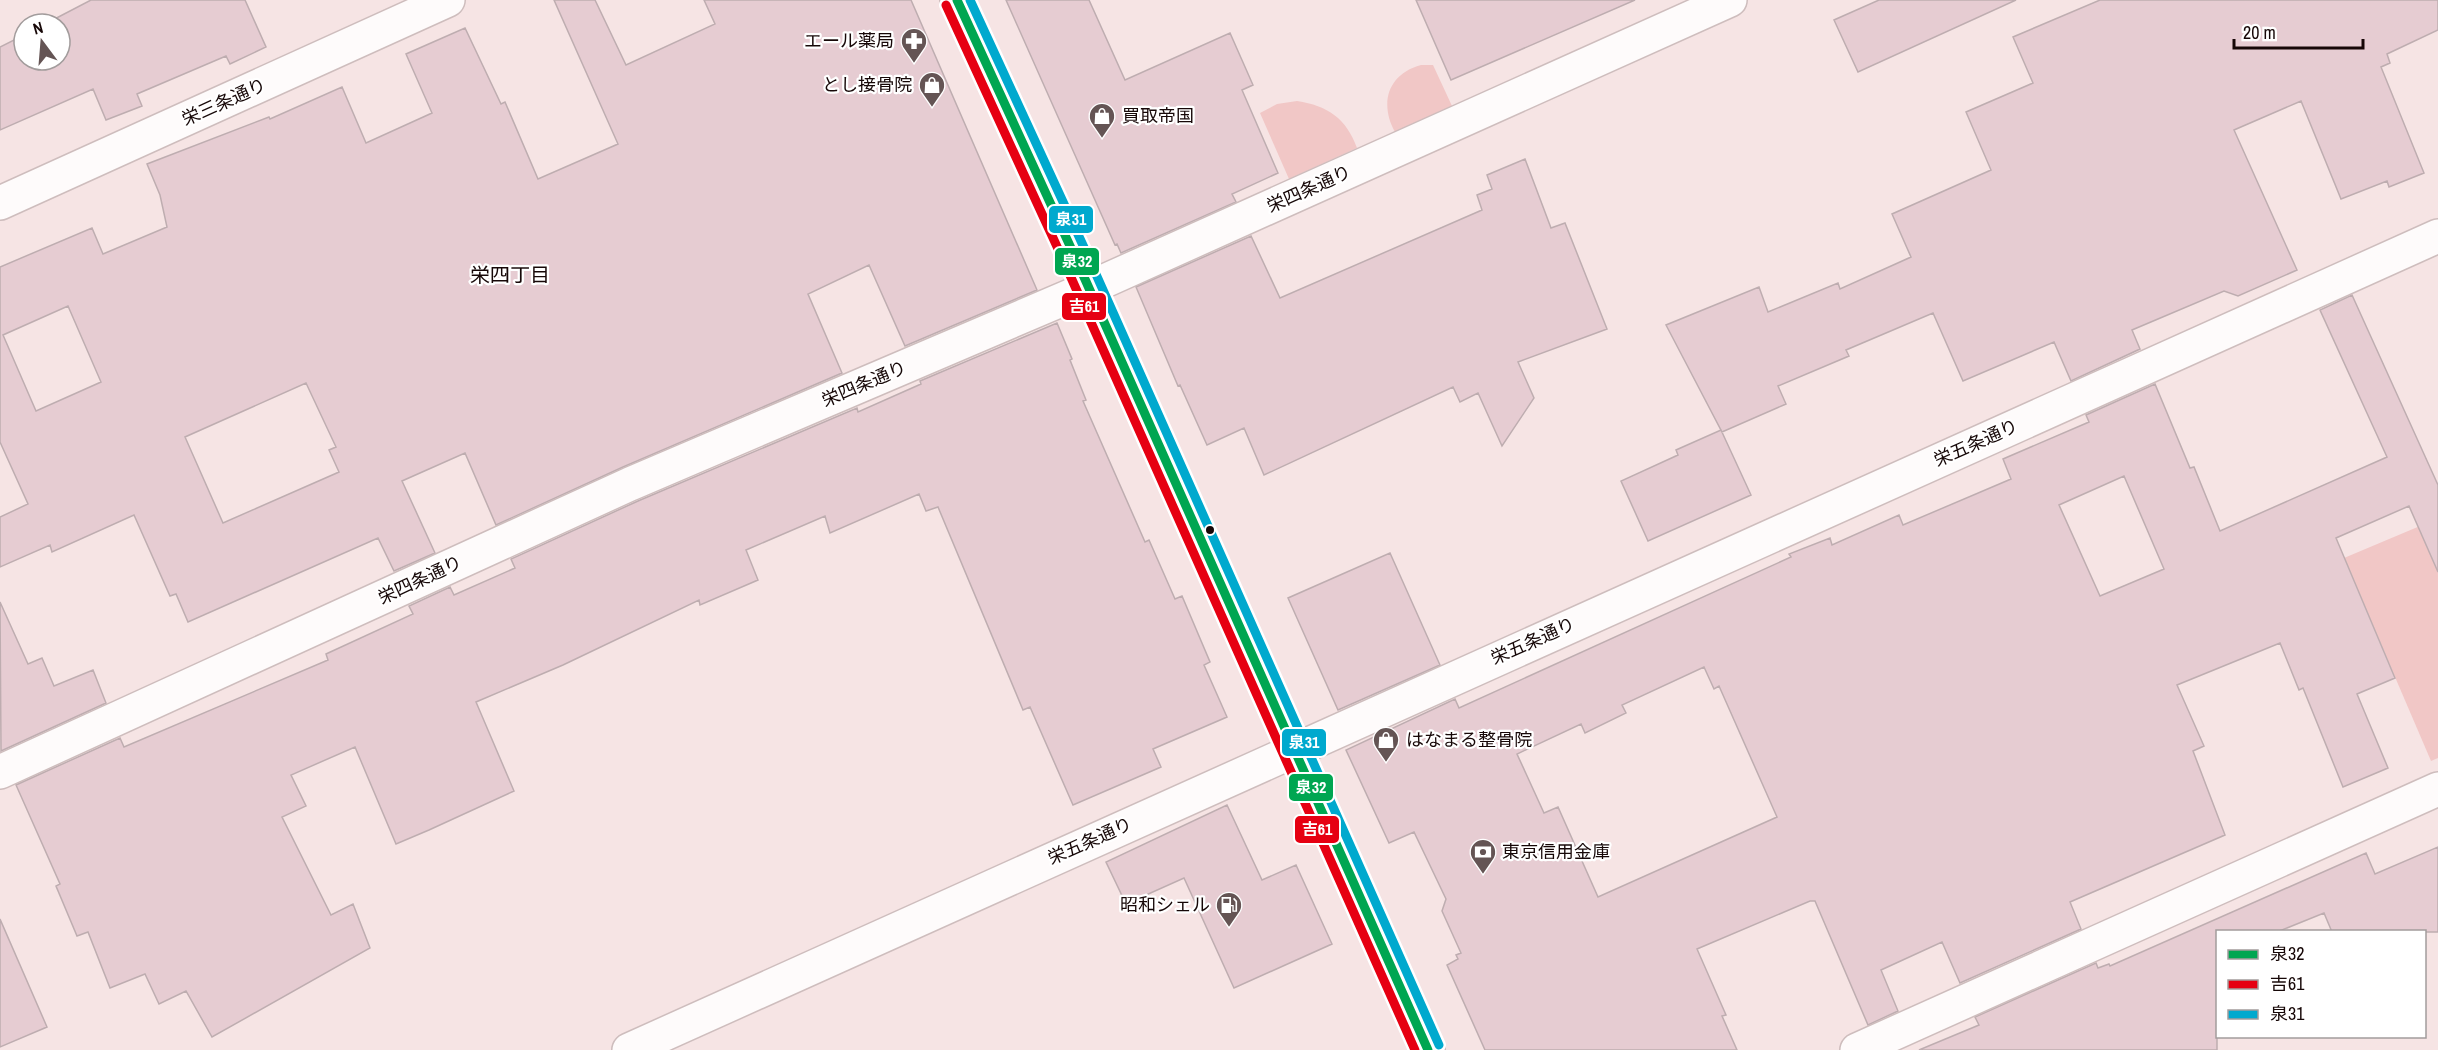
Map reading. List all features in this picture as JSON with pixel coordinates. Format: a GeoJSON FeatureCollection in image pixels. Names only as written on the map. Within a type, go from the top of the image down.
{"type":"FeatureCollection","features":[{"type":"Feature","properties":{"kind":"street","name":"栄三条通り"},"geometry":{"type":"LineString","coordinates":[[0,204],[448,0]]}},
{"type":"Feature","properties":{"kind":"street"},"geometry":{"type":"LineString","coordinates":[[957,0],[1089,288],[1428,1050]]}},
{"type":"Feature","properties":{"kind":"street","name":"栄四条通り"},"geometry":{"type":"LineString","coordinates":[[0,772],[630,484],[1089,288],[1730,0]]}},
{"type":"Feature","properties":{"kind":"street","name":"栄五条通り"},"geometry":{"type":"LineString","coordinates":[[628,1050],[2438,236]]}},
{"type":"Feature","properties":{"kind":"street"},"geometry":{"type":"LineString","coordinates":[[1857,1050],[2438,789]]}},
{"type":"Feature","properties":{"kind":"shaded area"},"geometry":{"type":"Polygon","coordinates":[[[1421,65],[1433,65],[1452,106],[1395,132],[1388,111],[1387,100],[1390,91],[1401,75],[1421,65]]]}},
{"type":"Feature","properties":{"kind":"shaded area"},"geometry":{"type":"Polygon","coordinates":[[[1297,101],[1318,106],[1334,115],[1347,129],[1357,148],[1289,179],[1260,113],[1277,104],[1297,101]]]}},
{"type":"Feature","properties":{"kind":"shaded area"},"geometry":{"type":"Polygon","coordinates":[[[2420,526],[2438,567],[2438,758],[2431,761],[2344,558],[2420,526]]]}},
{"type":"Feature","properties":{"kind":"building"},"geometry":{"type":"Polygon","coordinates":[[[91,0],[245,0],[266,47],[230,64],[226,56],[137,94],[142,106],[106,120],[93,89],[0,130],[0,47],[12,41],[12,72],[72,72],[72,12],[68,12],[91,0]]]}},
{"type":"Feature","properties":{"kind":"building"},"geometry":{"type":"Polygon","coordinates":[[[554,0],[595,0],[626,65],[715,24],[704,0],[911,0],[1037,290],[905,346],[869,265],[808,294],[842,373],[623,467],[496,525],[465,453],[402,481],[435,553],[394,571],[378,538],[188,622],[176,594],[170,596],[134,515],[52,552],[50,545],[0,567],[0,517],[28,504],[0,442],[0,267],[92,228],[103,254],[167,227],[160,195],[147,164],[269,117],[270,119],[342,87],[366,143],[432,113],[406,54],[465,28],[501,104],[505,102],[538,179],[618,144],[554,0]],[[68,306],[3,335],[36,411],[101,382],[68,306]],[[306,383],[185,437],[223,523],[339,472],[329,450],[336,447],[306,383]]]}},
{"type":"Feature","properties":{"kind":"building"},"geometry":{"type":"Polygon","coordinates":[[[1006,0],[1089,0],[1125,80],[1230,33],[1253,85],[1242,90],[1278,173],[1232,194],[1236,202],[1121,253],[1117,244],[1115,245],[1006,0]]]}},
{"type":"Feature","properties":{"kind":"building"},"geometry":{"type":"Polygon","coordinates":[[[1416,0],[1635,0],[1451,80],[1416,0]]]}},
{"type":"Feature","properties":{"kind":"building"},"geometry":{"type":"Polygon","coordinates":[[[1879,0],[2016,0],[1858,72],[1834,20],[1879,0]]]}},
{"type":"Feature","properties":{"kind":"building"},"geometry":{"type":"Polygon","coordinates":[[[2100,0],[2438,0],[2438,30],[2387,54],[2390,63],[2381,67],[2424,173],[2389,187],[2387,181],[2341,199],[2301,101],[2234,130],[2297,270],[2238,296],[2224,291],[2132,330],[2140,349],[2071,381],[2054,342],[1963,381],[1933,313],[1846,350],[1849,356],[1778,386],[1786,404],[1722,432],[1666,325],[1759,287],[1768,312],[1838,283],[1840,289],[1911,257],[1892,214],[1991,170],[1966,112],[2033,83],[2013,37],[2100,0]]]}},
{"type":"Feature","properties":{"kind":"building"},"geometry":{"type":"Polygon","coordinates":[[[1525,159],[1551,228],[1565,223],[1607,329],[1518,362],[1534,398],[1502,446],[1478,393],[1460,402],[1453,387],[1264,475],[1244,428],[1207,445],[1180,385],[1178,386],[1136,287],[1251,236],[1280,298],[1482,210],[1477,195],[1492,189],[1487,175],[1525,159]]]}},
{"type":"Feature","properties":{"kind":"building"},"geometry":{"type":"Polygon","coordinates":[[[2352,295],[2438,485],[2438,572],[2409,506],[2336,538],[2395,678],[2357,694],[2388,768],[2343,787],[2303,688],[2299,690],[2280,643],[2177,685],[2204,746],[2193,751],[2225,835],[2070,902],[2081,929],[1960,983],[1942,942],[1881,970],[1898,1011],[1868,1025],[1815,901],[1810,901],[1697,949],[1726,1015],[1722,1016],[1737,1050],[1485,1050],[1447,965],[1458,959],[1456,955],[1461,953],[1442,911],[1446,899],[1414,832],[1389,843],[1346,750],[1455,699],[1459,708],[1791,557],[1789,554],[1830,538],[1832,545],[1899,515],[1903,525],[2011,479],[2003,459],[2089,422],[2086,415],[2155,384],[2190,468],[2194,467],[2220,531],[2387,457],[2320,310],[2352,295]],[[2124,476],[2059,505],[2100,596],[2164,569],[2124,476]],[[1704,667],[1622,705],[1626,713],[1585,733],[1581,724],[1517,754],[1544,813],[1558,807],[1598,897],[1777,817],[1719,686],[1714,689],[1704,667]]]}},
{"type":"Feature","properties":{"kind":"building"},"geometry":{"type":"Polygon","coordinates":[[[1057,323],[1086,400],[1083,401],[1145,542],[1149,540],[1175,599],[1182,596],[1210,662],[1204,665],[1227,717],[1153,749],[1161,767],[1073,805],[1030,707],[1023,710],[938,507],[926,511],[919,494],[830,533],[825,516],[746,550],[758,580],[700,605],[699,600],[563,665],[476,702],[514,791],[429,830],[396,844],[355,747],[291,775],[306,806],[282,817],[331,915],[353,904],[370,948],[212,1037],[186,991],[159,1004],[145,974],[110,988],[88,932],[77,936],[56,886],[60,884],[16,785],[120,738],[124,747],[328,660],[326,654],[413,614],[409,606],[450,587],[454,595],[515,568],[511,559],[638,501],[857,408],[858,412],[921,384],[920,381],[1057,323]]]}},
{"type":"Feature","properties":{"kind":"building"},"geometry":{"type":"Polygon","coordinates":[[[1721,430],[1751,495],[1648,541],[1621,481],[1678,455],[1676,450],[1721,430]]]}},
{"type":"Feature","properties":{"kind":"building"},"geometry":{"type":"Polygon","coordinates":[[[1390,553],[1440,665],[1338,710],[1288,598],[1390,553]]]}},
{"type":"Feature","properties":{"kind":"building"},"geometry":{"type":"Polygon","coordinates":[[[0,602],[28,664],[42,658],[54,686],[93,670],[106,703],[1,751],[0,602]]]}},
{"type":"Feature","properties":{"kind":"building"},"geometry":{"type":"Polygon","coordinates":[[[1227,805],[1262,880],[1296,865],[1332,944],[1234,988],[1184,878],[1126,904],[1106,862],[1227,805]]]}},
{"type":"Feature","properties":{"kind":"building"},"geometry":{"type":"Polygon","coordinates":[[[2438,847],[2438,932],[2331,930],[2324,913],[2282,930],[2216,930],[2217,1050],[1919,1050],[1979,1025],[1975,1017],[2096,963],[2098,968],[2109,964],[2110,966],[2366,853],[2375,874],[2438,847]]]}},
{"type":"Feature","properties":{"kind":"building"},"geometry":{"type":"Polygon","coordinates":[[[0,919],[47,1027],[0,1047],[0,919]]]}},
{"type":"Feature","properties":{"kind":"transit line","name":"泉32"},"geometry":{"type":"LineString","coordinates":[[957,0],[1076,259],[1428,1050]]}},
{"type":"Feature","properties":{"kind":"transit line","name":"泉31"},"geometry":{"type":"LineString","coordinates":[[970,0],[1087,254],[1439,1045]]}},
{"type":"Feature","properties":{"kind":"transit line","name":"吉61"},"geometry":{"type":"LineString","coordinates":[[946,5],[1065,264],[1415,1050]]}},
{"type":"Feature","properties":{"kind":"place","name":"エール薬局"},"geometry":{"type":"Point","coordinates":[914,64]}},
{"type":"Feature","properties":{"kind":"place","name":"とし接骨院"},"geometry":{"type":"Point","coordinates":[932,108]}},
{"type":"Feature","properties":{"kind":"place","name":"買取帝国"},"geometry":{"type":"Point","coordinates":[1102,139]}},
{"type":"Feature","properties":{"kind":"place","name":"はなまる整骨院"},"geometry":{"type":"Point","coordinates":[1386,763]}},
{"type":"Feature","properties":{"kind":"place","name":"東京信用金庫"},"geometry":{"type":"Point","coordinates":[1483,875]}},
{"type":"Feature","properties":{"kind":"place","name":"昭和シェル"},"geometry":{"type":"Point","coordinates":[1229,928]}},
{"type":"Feature","properties":{"kind":"district","name":"栄四丁目"},"geometry":{"type":"Point","coordinates":[510,275]}}]}
